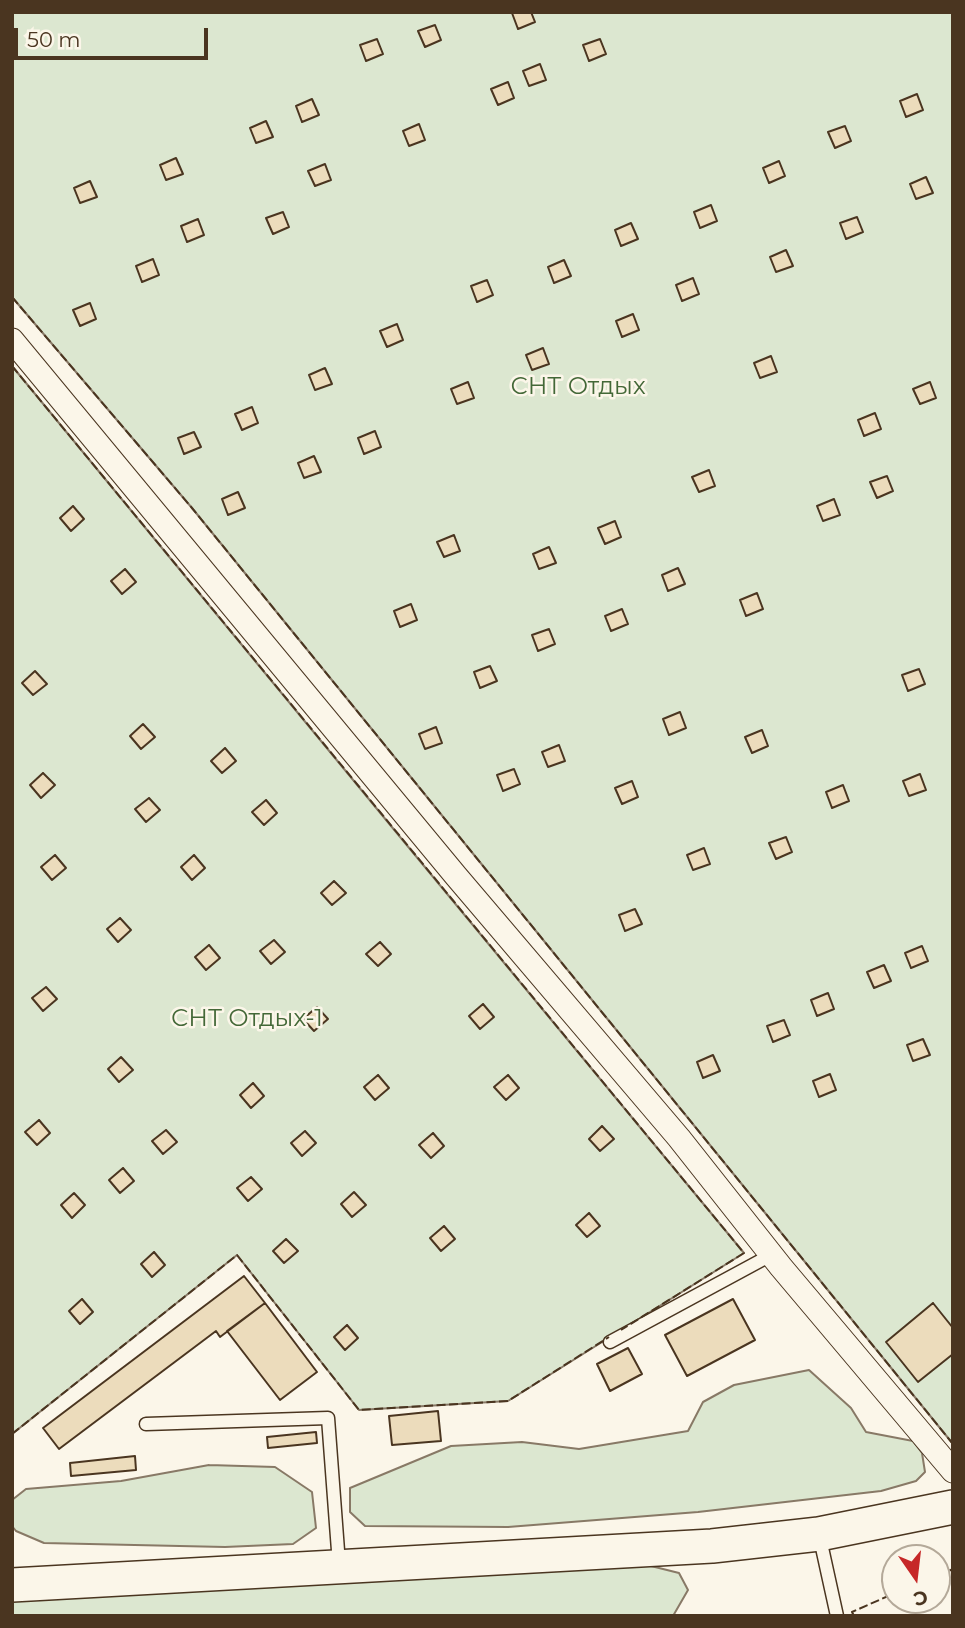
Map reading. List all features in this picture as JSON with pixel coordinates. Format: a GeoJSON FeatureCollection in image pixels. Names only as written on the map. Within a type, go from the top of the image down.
{"type":"FeatureCollection","features":[{"type":"Feature","properties":{"kind":"main road"},"geometry":{"type":"LineString","coordinates":[[12,1585],[712,1546],[819,1534],[953,1507]]}},
{"type":"Feature","properties":{"kind":"street"},"geometry":{"type":"LineString","coordinates":[[12,340],[456,876],[679,1138],[771,1255],[953,1471]]}},
{"type":"Feature","properties":{"kind":"lane"},"geometry":{"type":"LineString","coordinates":[[610,1342],[771,1255]]}},
{"type":"Feature","properties":{"kind":"lane"},"geometry":{"type":"LineString","coordinates":[[146,1424],[328,1418],[339,1568]]}},
{"type":"Feature","properties":{"kind":"lane"},"geometry":{"type":"LineString","coordinates":[[819,1534],[837,1616]]}},
{"type":"Feature","properties":{"kind":"green space","name":"СНТ Отдых"},"geometry":{"type":"Polygon","coordinates":[[[12,12],[953,12],[953,1444],[192,508],[12,297],[12,12]]]}},
{"type":"Feature","properties":{"kind":"green space","name":"СНТ Отдых-1"},"geometry":{"type":"Polygon","coordinates":[[[12,366],[744,1253],[508,1401],[359,1410],[237,1255],[12,1434],[12,366]]]}},
{"type":"Feature","properties":{"kind":"green space"},"geometry":{"type":"Polygon","coordinates":[[[809,1370],[851,1408],[866,1432],[913,1441],[922,1453],[925,1472],[916,1481],[881,1491],[698,1512],[508,1527],[365,1526],[350,1512],[350,1488],[451,1446],[522,1442],[579,1449],[688,1431],[703,1402],[734,1385],[809,1370]]]}},
{"type":"Feature","properties":{"kind":"green space"},"geometry":{"type":"Polygon","coordinates":[[[209,1465],[275,1467],[312,1492],[316,1528],[293,1544],[225,1547],[44,1543],[16,1531],[12,1526],[12,1500],[26,1489],[121,1481],[209,1465]]]}},
{"type":"Feature","properties":{"kind":"green space"},"geometry":{"type":"Polygon","coordinates":[[[643,1564],[679,1573],[688,1590],[673,1616],[12,1616],[12,1596],[643,1564]]]}},
{"type":"Feature","properties":{"kind":"building"},"geometry":{"type":"Polygon","coordinates":[[[531,12],[535,22],[518,29],[512,13],[531,12]]]}},
{"type":"Feature","properties":{"kind":"building"},"geometry":{"type":"Polygon","coordinates":[[[435,25],[441,40],[425,47],[418,31],[435,25]]]}},
{"type":"Feature","properties":{"kind":"building"},"geometry":{"type":"Polygon","coordinates":[[[377,39],[383,54],[366,61],[360,45],[377,39]]]}},
{"type":"Feature","properties":{"kind":"building"},"geometry":{"type":"Polygon","coordinates":[[[600,39],[606,54],[589,61],[583,45],[600,39]]]}},
{"type":"Feature","properties":{"kind":"building"},"geometry":{"type":"Polygon","coordinates":[[[540,64],[546,80],[529,86],[523,71],[540,64]]]}},
{"type":"Feature","properties":{"kind":"building"},"geometry":{"type":"Polygon","coordinates":[[[508,82],[514,98],[498,105],[491,89],[508,82]]]}},
{"type":"Feature","properties":{"kind":"building"},"geometry":{"type":"Polygon","coordinates":[[[917,94],[923,110],[906,117],[900,101],[917,94]]]}},
{"type":"Feature","properties":{"kind":"building"},"geometry":{"type":"Polygon","coordinates":[[[312,99],[319,115],[302,122],[296,106],[312,99]]]}},
{"type":"Feature","properties":{"kind":"building"},"geometry":{"type":"Polygon","coordinates":[[[266,121],[273,137],[256,143],[250,128],[266,121]]]}},
{"type":"Feature","properties":{"kind":"building"},"geometry":{"type":"Polygon","coordinates":[[[419,124],[425,140],[409,146],[403,131],[419,124]]]}},
{"type":"Feature","properties":{"kind":"building"},"geometry":{"type":"Polygon","coordinates":[[[845,126],[851,141],[835,148],[828,132],[845,126]]]}},
{"type":"Feature","properties":{"kind":"building"},"geometry":{"type":"Polygon","coordinates":[[[176,158],[183,174],[166,180],[160,165],[176,158]]]}},
{"type":"Feature","properties":{"kind":"building"},"geometry":{"type":"Polygon","coordinates":[[[779,161],[785,176],[769,183],[763,168],[779,161]]]}},
{"type":"Feature","properties":{"kind":"building"},"geometry":{"type":"Polygon","coordinates":[[[325,164],[331,180],[315,186],[308,171],[325,164]]]}},
{"type":"Feature","properties":{"kind":"building"},"geometry":{"type":"Polygon","coordinates":[[[926,177],[933,193],[916,199],[910,184],[926,177]]]}},
{"type":"Feature","properties":{"kind":"building"},"geometry":{"type":"Polygon","coordinates":[[[90,181],[97,197],[80,203],[74,188],[90,181]]]}},
{"type":"Feature","properties":{"kind":"building"},"geometry":{"type":"Polygon","coordinates":[[[711,205],[717,221],[700,228],[694,212],[711,205]]]}},
{"type":"Feature","properties":{"kind":"building"},"geometry":{"type":"Polygon","coordinates":[[[283,212],[289,227],[273,234],[266,218],[283,212]]]}},
{"type":"Feature","properties":{"kind":"building"},"geometry":{"type":"Polygon","coordinates":[[[857,217],[863,232],[846,239],[840,223],[857,217]]]}},
{"type":"Feature","properties":{"kind":"building"},"geometry":{"type":"Polygon","coordinates":[[[198,219],[204,235],[187,242],[181,226],[198,219]]]}},
{"type":"Feature","properties":{"kind":"building"},"geometry":{"type":"Polygon","coordinates":[[[631,223],[638,239],[621,246],[615,230],[631,223]]]}},
{"type":"Feature","properties":{"kind":"building"},"geometry":{"type":"Polygon","coordinates":[[[786,250],[793,266],[776,272],[770,257],[786,250]]]}},
{"type":"Feature","properties":{"kind":"building"},"geometry":{"type":"Polygon","coordinates":[[[153,259],[159,275],[142,282],[136,266],[153,259]]]}},
{"type":"Feature","properties":{"kind":"building"},"geometry":{"type":"Polygon","coordinates":[[[564,260],[571,276],[554,283],[548,267],[564,260]]]}},
{"type":"Feature","properties":{"kind":"building"},"geometry":{"type":"Polygon","coordinates":[[[693,278],[699,294],[682,301],[676,285],[693,278]]]}},
{"type":"Feature","properties":{"kind":"building"},"geometry":{"type":"Polygon","coordinates":[[[487,280],[493,295],[477,302],[471,286],[487,280]]]}},
{"type":"Feature","properties":{"kind":"building"},"geometry":{"type":"Polygon","coordinates":[[[90,303],[96,319],[80,326],[73,310],[90,303]]]}},
{"type":"Feature","properties":{"kind":"building"},"geometry":{"type":"Polygon","coordinates":[[[633,314],[639,330],[622,337],[616,321],[633,314]]]}},
{"type":"Feature","properties":{"kind":"building"},"geometry":{"type":"Polygon","coordinates":[[[397,324],[403,340],[387,347],[380,331],[397,324]]]}},
{"type":"Feature","properties":{"kind":"building"},"geometry":{"type":"Polygon","coordinates":[[[543,348],[549,364],[532,370],[526,355],[543,348]]]}},
{"type":"Feature","properties":{"kind":"building"},"geometry":{"type":"Polygon","coordinates":[[[771,356],[777,372],[760,378],[754,363],[771,356]]]}},
{"type":"Feature","properties":{"kind":"building"},"geometry":{"type":"Polygon","coordinates":[[[325,368],[332,384],[315,390],[309,375],[325,368]]]}},
{"type":"Feature","properties":{"kind":"building"},"geometry":{"type":"Polygon","coordinates":[[[468,382],[474,398],[457,404],[451,389],[468,382]]]}},
{"type":"Feature","properties":{"kind":"building"},"geometry":{"type":"Polygon","coordinates":[[[930,382],[936,398],[920,404],[913,389],[930,382]]]}},
{"type":"Feature","properties":{"kind":"building"},"geometry":{"type":"Polygon","coordinates":[[[252,407],[258,423],[242,430],[235,414],[252,407]]]}},
{"type":"Feature","properties":{"kind":"building"},"geometry":{"type":"Polygon","coordinates":[[[875,413],[881,429],[864,436],[858,420],[875,413]]]}},
{"type":"Feature","properties":{"kind":"building"},"geometry":{"type":"Polygon","coordinates":[[[375,431],[381,447],[364,454],[358,438],[375,431]]]}},
{"type":"Feature","properties":{"kind":"building"},"geometry":{"type":"Polygon","coordinates":[[[194,432],[201,447],[184,454],[178,438],[194,432]]]}},
{"type":"Feature","properties":{"kind":"building"},"geometry":{"type":"Polygon","coordinates":[[[314,456],[321,472],[304,478],[298,463],[314,456]]]}},
{"type":"Feature","properties":{"kind":"building"},"geometry":{"type":"Polygon","coordinates":[[[709,470],[715,486],[699,492],[692,477],[709,470]]]}},
{"type":"Feature","properties":{"kind":"building"},"geometry":{"type":"Polygon","coordinates":[[[887,476],[893,491],[877,498],[870,482],[887,476]]]}},
{"type":"Feature","properties":{"kind":"building"},"geometry":{"type":"Polygon","coordinates":[[[238,492],[245,508],[228,515],[222,499],[238,492]]]}},
{"type":"Feature","properties":{"kind":"building"},"geometry":{"type":"Polygon","coordinates":[[[834,499],[840,515],[823,521],[817,506],[834,499]]]}},
{"type":"Feature","properties":{"kind":"building"},"geometry":{"type":"Polygon","coordinates":[[[73,506],[84,519],[71,531],[60,518],[73,506]]]}},
{"type":"Feature","properties":{"kind":"building"},"geometry":{"type":"Polygon","coordinates":[[[615,521],[621,537],[605,544],[598,528],[615,521]]]}},
{"type":"Feature","properties":{"kind":"building"},"geometry":{"type":"Polygon","coordinates":[[[454,535],[460,551],[444,557],[437,542],[454,535]]]}},
{"type":"Feature","properties":{"kind":"building"},"geometry":{"type":"Polygon","coordinates":[[[549,547],[556,563],[539,569],[533,554],[549,547]]]}},
{"type":"Feature","properties":{"kind":"building"},"geometry":{"type":"Polygon","coordinates":[[[678,568],[685,584],[668,591],[662,575],[678,568]]]}},
{"type":"Feature","properties":{"kind":"building"},"geometry":{"type":"Polygon","coordinates":[[[125,569],[136,582],[122,594],[111,581],[125,569]]]}},
{"type":"Feature","properties":{"kind":"building"},"geometry":{"type":"Polygon","coordinates":[[[757,593],[763,609],[746,616],[740,600],[757,593]]]}},
{"type":"Feature","properties":{"kind":"building"},"geometry":{"type":"Polygon","coordinates":[[[411,604],[417,620],[400,627],[394,611],[411,604]]]}},
{"type":"Feature","properties":{"kind":"building"},"geometry":{"type":"Polygon","coordinates":[[[622,609],[628,624],[611,631],[605,616],[622,609]]]}},
{"type":"Feature","properties":{"kind":"building"},"geometry":{"type":"Polygon","coordinates":[[[549,629],[555,644],[538,651],[532,635],[549,629]]]}},
{"type":"Feature","properties":{"kind":"building"},"geometry":{"type":"Polygon","coordinates":[[[490,666],[497,681],[480,688],[474,672],[490,666]]]}},
{"type":"Feature","properties":{"kind":"building"},"geometry":{"type":"Polygon","coordinates":[[[919,669],[925,684],[908,691],[902,675],[919,669]]]}},
{"type":"Feature","properties":{"kind":"building"},"geometry":{"type":"Polygon","coordinates":[[[35,671],[47,684],[33,695],[22,683],[35,671]]]}},
{"type":"Feature","properties":{"kind":"building"},"geometry":{"type":"Polygon","coordinates":[[[680,712],[686,728],[669,735],[663,719],[680,712]]]}},
{"type":"Feature","properties":{"kind":"building"},"geometry":{"type":"Polygon","coordinates":[[[143,724],[155,737],[141,749],[130,736],[143,724]]]}},
{"type":"Feature","properties":{"kind":"building"},"geometry":{"type":"Polygon","coordinates":[[[436,727],[442,743],[425,749],[419,734],[436,727]]]}},
{"type":"Feature","properties":{"kind":"building"},"geometry":{"type":"Polygon","coordinates":[[[762,730],[768,746],[752,753],[745,737],[762,730]]]}},
{"type":"Feature","properties":{"kind":"building"},"geometry":{"type":"Polygon","coordinates":[[[559,745],[565,761],[548,767],[542,752],[559,745]]]}},
{"type":"Feature","properties":{"kind":"building"},"geometry":{"type":"Polygon","coordinates":[[[225,748],[236,761],[222,773],[211,761],[225,748]]]}},
{"type":"Feature","properties":{"kind":"building"},"geometry":{"type":"Polygon","coordinates":[[[514,769],[520,784],[503,791],[497,775],[514,769]]]}},
{"type":"Feature","properties":{"kind":"building"},"geometry":{"type":"Polygon","coordinates":[[[43,773],[55,785],[41,798],[30,785],[43,773]]]}},
{"type":"Feature","properties":{"kind":"building"},"geometry":{"type":"Polygon","coordinates":[[[920,774],[926,790],[909,796],[903,781],[920,774]]]}},
{"type":"Feature","properties":{"kind":"building"},"geometry":{"type":"Polygon","coordinates":[[[632,781],[638,797],[622,804],[615,788],[632,781]]]}},
{"type":"Feature","properties":{"kind":"building"},"geometry":{"type":"Polygon","coordinates":[[[843,785],[849,801],[832,808],[826,792],[843,785]]]}},
{"type":"Feature","properties":{"kind":"building"},"geometry":{"type":"Polygon","coordinates":[[[149,798],[160,810],[146,822],[135,809],[149,798]]]}},
{"type":"Feature","properties":{"kind":"building"},"geometry":{"type":"Polygon","coordinates":[[[266,800],[277,813],[264,825],[252,812],[266,800]]]}},
{"type":"Feature","properties":{"kind":"building"},"geometry":{"type":"Polygon","coordinates":[[[786,837],[792,852],[776,859],[769,843],[786,837]]]}},
{"type":"Feature","properties":{"kind":"building"},"geometry":{"type":"Polygon","coordinates":[[[704,848],[710,864],[693,870],[687,855],[704,848]]]}},
{"type":"Feature","properties":{"kind":"building"},"geometry":{"type":"Polygon","coordinates":[[[55,855],[66,868],[52,880],[41,867],[55,855]]]}},
{"type":"Feature","properties":{"kind":"building"},"geometry":{"type":"Polygon","coordinates":[[[194,855],[205,868],[192,880],[181,867],[194,855]]]}},
{"type":"Feature","properties":{"kind":"building"},"geometry":{"type":"Polygon","coordinates":[[[334,881],[346,893],[332,905],[321,893],[334,881]]]}},
{"type":"Feature","properties":{"kind":"building"},"geometry":{"type":"Polygon","coordinates":[[[635,909],[642,924],[625,931],[619,915],[635,909]]]}},
{"type":"Feature","properties":{"kind":"building"},"geometry":{"type":"Polygon","coordinates":[[[120,918],[131,930],[118,942],[107,929],[120,918]]]}},
{"type":"Feature","properties":{"kind":"building"},"geometry":{"type":"Polygon","coordinates":[[[274,940],[285,952],[271,964],[260,951],[274,940]]]}},
{"type":"Feature","properties":{"kind":"building"},"geometry":{"type":"Polygon","coordinates":[[[380,942],[391,954],[378,966],[366,954],[380,942]]]}},
{"type":"Feature","properties":{"kind":"building"},"geometry":{"type":"Polygon","coordinates":[[[209,945],[220,958],[206,970],[195,957],[209,945]]]}},
{"type":"Feature","properties":{"kind":"building"},"geometry":{"type":"Polygon","coordinates":[[[922,946],[928,961],[911,968],[905,953],[922,946]]]}},
{"type":"Feature","properties":{"kind":"building"},"geometry":{"type":"Polygon","coordinates":[[[884,965],[891,981],[874,988],[867,972],[884,965]]]}},
{"type":"Feature","properties":{"kind":"building"},"geometry":{"type":"Polygon","coordinates":[[[46,987],[57,999],[43,1011],[32,998],[46,987]]]}},
{"type":"Feature","properties":{"kind":"building"},"geometry":{"type":"Polygon","coordinates":[[[828,993],[834,1009],[817,1016],[811,1000],[828,993]]]}},
{"type":"Feature","properties":{"kind":"building"},"geometry":{"type":"Polygon","coordinates":[[[483,1004],[494,1017],[480,1029],[469,1016],[483,1004]]]}},
{"type":"Feature","properties":{"kind":"building"},"geometry":{"type":"Polygon","coordinates":[[[317,1007],[328,1019],[314,1031],[303,1019],[317,1007]]]}},
{"type":"Feature","properties":{"kind":"building"},"geometry":{"type":"Polygon","coordinates":[[[784,1020],[790,1035],[773,1042],[767,1026],[784,1020]]]}},
{"type":"Feature","properties":{"kind":"building"},"geometry":{"type":"Polygon","coordinates":[[[923,1039],[930,1055],[913,1061],[907,1045],[923,1039]]]}},
{"type":"Feature","properties":{"kind":"building"},"geometry":{"type":"Polygon","coordinates":[[[713,1055],[720,1071],[703,1078],[697,1062],[713,1055]]]}},
{"type":"Feature","properties":{"kind":"building"},"geometry":{"type":"Polygon","coordinates":[[[121,1057],[133,1070],[119,1082],[108,1069],[121,1057]]]}},
{"type":"Feature","properties":{"kind":"building"},"geometry":{"type":"Polygon","coordinates":[[[830,1074],[836,1090],[819,1097],[813,1081],[830,1074]]]}},
{"type":"Feature","properties":{"kind":"building"},"geometry":{"type":"Polygon","coordinates":[[[378,1075],[389,1088],[375,1100],[364,1087],[378,1075]]]}},
{"type":"Feature","properties":{"kind":"building"},"geometry":{"type":"Polygon","coordinates":[[[508,1075],[519,1088],[506,1100],[494,1087],[508,1075]]]}},
{"type":"Feature","properties":{"kind":"building"},"geometry":{"type":"Polygon","coordinates":[[[253,1083],[264,1096],[251,1108],[240,1095],[253,1083]]]}},
{"type":"Feature","properties":{"kind":"building"},"geometry":{"type":"Polygon","coordinates":[[[39,1120],[50,1133],[37,1145],[25,1132],[39,1120]]]}},
{"type":"Feature","properties":{"kind":"building"},"geometry":{"type":"Polygon","coordinates":[[[602,1126],[614,1139],[600,1151],[589,1139],[602,1126]]]}},
{"type":"Feature","properties":{"kind":"building"},"geometry":{"type":"Polygon","coordinates":[[[166,1130],[177,1142],[163,1154],[152,1141],[166,1130]]]}},
{"type":"Feature","properties":{"kind":"building"},"geometry":{"type":"Polygon","coordinates":[[[305,1131],[316,1143],[302,1156],[291,1143],[305,1131]]]}},
{"type":"Feature","properties":{"kind":"building"},"geometry":{"type":"Polygon","coordinates":[[[433,1133],[444,1146],[431,1158],[419,1145],[433,1133]]]}},
{"type":"Feature","properties":{"kind":"building"},"geometry":{"type":"Polygon","coordinates":[[[123,1168],[134,1181],[120,1193],[109,1180],[123,1168]]]}},
{"type":"Feature","properties":{"kind":"building"},"geometry":{"type":"Polygon","coordinates":[[[251,1177],[262,1189],[248,1201],[237,1188],[251,1177]]]}},
{"type":"Feature","properties":{"kind":"building"},"geometry":{"type":"Polygon","coordinates":[[[354,1192],[366,1205],[352,1217],[341,1204],[354,1192]]]}},
{"type":"Feature","properties":{"kind":"building"},"geometry":{"type":"Polygon","coordinates":[[[74,1193],[85,1205],[72,1218],[61,1205],[74,1193]]]}},
{"type":"Feature","properties":{"kind":"building"},"geometry":{"type":"Polygon","coordinates":[[[589,1213],[600,1226],[587,1237],[576,1225],[589,1213]]]}},
{"type":"Feature","properties":{"kind":"building"},"geometry":{"type":"Polygon","coordinates":[[[444,1226],[455,1239],[441,1251],[430,1238],[444,1226]]]}},
{"type":"Feature","properties":{"kind":"building"},"geometry":{"type":"Polygon","coordinates":[[[286,1239],[298,1251],[284,1263],[273,1251],[286,1239]]]}},
{"type":"Feature","properties":{"kind":"building"},"geometry":{"type":"Polygon","coordinates":[[[154,1252],[165,1265],[152,1277],[141,1264],[154,1252]]]}},
{"type":"Feature","properties":{"kind":"building"},"geometry":{"type":"Polygon","coordinates":[[[244,1276],[265,1303],[220,1337],[216,1331],[59,1449],[43,1428],[244,1276]]]}},
{"type":"Feature","properties":{"kind":"building"},"geometry":{"type":"Polygon","coordinates":[[[82,1299],[93,1312],[80,1324],[69,1311],[82,1299]]]}},
{"type":"Feature","properties":{"kind":"building"},"geometry":{"type":"Polygon","coordinates":[[[733,1299],[755,1340],[687,1376],[665,1335],[733,1299]]]}},
{"type":"Feature","properties":{"kind":"building"},"geometry":{"type":"Polygon","coordinates":[[[265,1303],[317,1372],[280,1400],[227,1331],[265,1303]]]}},
{"type":"Feature","properties":{"kind":"building"},"geometry":{"type":"Polygon","coordinates":[[[933,1303],[953,1328],[953,1354],[918,1382],[886,1342],[933,1303]]]}},
{"type":"Feature","properties":{"kind":"building"},"geometry":{"type":"Polygon","coordinates":[[[347,1325],[358,1338],[345,1350],[334,1337],[347,1325]]]}},
{"type":"Feature","properties":{"kind":"building"},"geometry":{"type":"Polygon","coordinates":[[[628,1348],[642,1374],[610,1391],[597,1364],[628,1348]]]}},
{"type":"Feature","properties":{"kind":"building"},"geometry":{"type":"Polygon","coordinates":[[[438,1411],[441,1441],[392,1445],[389,1416],[438,1411]]]}},
{"type":"Feature","properties":{"kind":"building"},"geometry":{"type":"Polygon","coordinates":[[[316,1432],[317,1443],[268,1448],[267,1437],[316,1432]]]}},
{"type":"Feature","properties":{"kind":"building"},"geometry":{"type":"Polygon","coordinates":[[[135,1456],[136,1470],[71,1476],[70,1463],[135,1456]]]}},
{"type":"Feature","properties":{"kind":"fence"},"geometry":{"type":"LineString","coordinates":[[12,297],[192,508],[953,1444]]}},
{"type":"Feature","properties":{"kind":"fence"},"geometry":{"type":"LineString","coordinates":[[12,366],[744,1253],[621,1330]]}},
{"type":"Feature","properties":{"kind":"fence"},"geometry":{"type":"LineString","coordinates":[[12,1434],[237,1255],[359,1410],[508,1401],[609,1337]]}},
{"type":"Feature","properties":{"kind":"fence"},"geometry":{"type":"LineString","coordinates":[[854,1616],[852,1612],[881,1599]]}}]}
